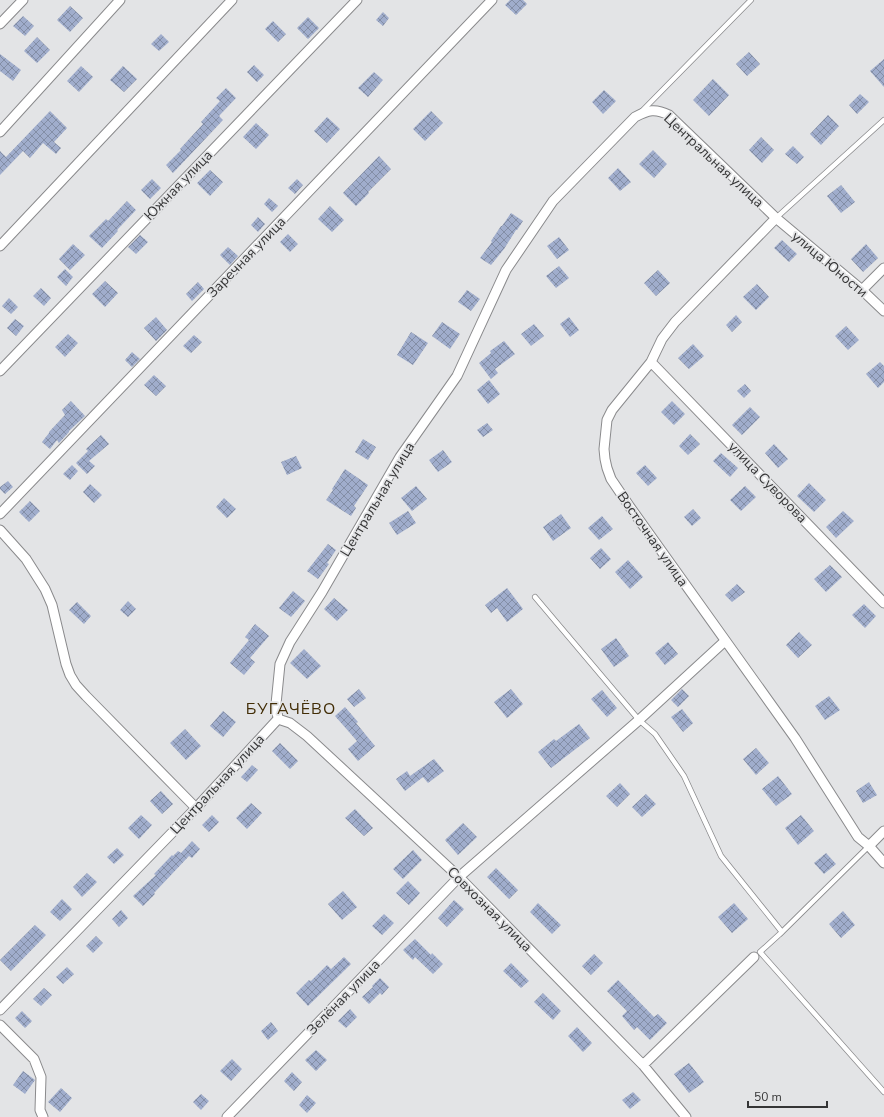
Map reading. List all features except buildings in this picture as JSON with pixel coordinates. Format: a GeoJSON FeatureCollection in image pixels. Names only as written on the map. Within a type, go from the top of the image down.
{"type":"FeatureCollection","features":[{"type":"Feature","properties":{"kind":"street"},"geometry":{"type":"LineString","coordinates":[[0,24],[23,0]]}},
{"type":"Feature","properties":{"kind":"street"},"geometry":{"type":"LineString","coordinates":[[0,132],[120,0]]}},
{"type":"Feature","properties":{"kind":"street"},"geometry":{"type":"LineString","coordinates":[[0,246],[232,0]]}},
{"type":"Feature","properties":{"kind":"street","name":"Южная улица"},"geometry":{"type":"LineString","coordinates":[[0,371],[357,0]]}},
{"type":"Feature","properties":{"kind":"street","name":"Заречная улица"},"geometry":{"type":"LineString","coordinates":[[0,514],[492,0]]}},
{"type":"Feature","properties":{"kind":"street","name":"Центральная улица"},"geometry":{"type":"LineString","coordinates":[[0,1010],[196,808],[278,719],[276,704],[280,664],[290,642],[322,592],[400,457],[457,376],[506,270],[553,201],[635,117],[646,111],[662,112],[669,115],[776,218]]}},
{"type":"Feature","properties":{"kind":"street","name":"улица Юности"},"geometry":{"type":"LineString","coordinates":[[776,218],[862,290],[884,311]]}},
{"type":"Feature","properties":{"kind":"street","name":"Восточная улица"},"geometry":{"type":"LineString","coordinates":[[776,218],[675,322],[662,339],[651,362],[612,410],[607,420],[604,449],[605,459],[612,479],[630,507],[795,738],[858,837],[869,846],[884,863]]}},
{"type":"Feature","properties":{"kind":"street"},"geometry":{"type":"LineString","coordinates":[[862,290],[884,268]]}},
{"type":"Feature","properties":{"kind":"street","name":"улица Суворова"},"geometry":{"type":"LineString","coordinates":[[651,362],[884,603]]}},
{"type":"Feature","properties":{"kind":"street"},"geometry":{"type":"LineString","coordinates":[[0,530],[26,559],[47,594],[52,605],[66,664],[76,685],[196,808]]}},
{"type":"Feature","properties":{"kind":"street","name":"Зелёная улица"},"geometry":{"type":"LineString","coordinates":[[227,1117],[459,877],[639,720],[725,641]]}},
{"type":"Feature","properties":{"kind":"street","name":"Совхозная улица"},"geometry":{"type":"LineString","coordinates":[[278,719],[290,723],[307,736],[459,877],[643,1065],[686,1117]]}},
{"type":"Feature","properties":{"kind":"street"},"geometry":{"type":"LineString","coordinates":[[869,846],[884,831]]}},
{"type":"Feature","properties":{"kind":"street"},"geometry":{"type":"LineString","coordinates":[[643,1065],[757,955]]}},
{"type":"Feature","properties":{"kind":"street"},"geometry":{"type":"LineString","coordinates":[[0,1025],[34,1059],[41,1077],[40,1110],[43,1117]]}},
{"type":"Feature","properties":{"kind":"lane"},"geometry":{"type":"LineString","coordinates":[[635,117],[751,0]]}},
{"type":"Feature","properties":{"kind":"lane"},"geometry":{"type":"LineString","coordinates":[[776,218],[884,120]]}},
{"type":"Feature","properties":{"kind":"lane"},"geometry":{"type":"LineString","coordinates":[[535,597],[639,720],[655,734],[684,776],[720,856],[782,932]]}},
{"type":"Feature","properties":{"kind":"lane"},"geometry":{"type":"LineString","coordinates":[[869,846],[757,955],[884,1092]]}},
{"type":"Feature","properties":{"kind":"district","name":"БУГАЧЁВО"},"geometry":{"type":"Point","coordinates":[291,708]}}]}
